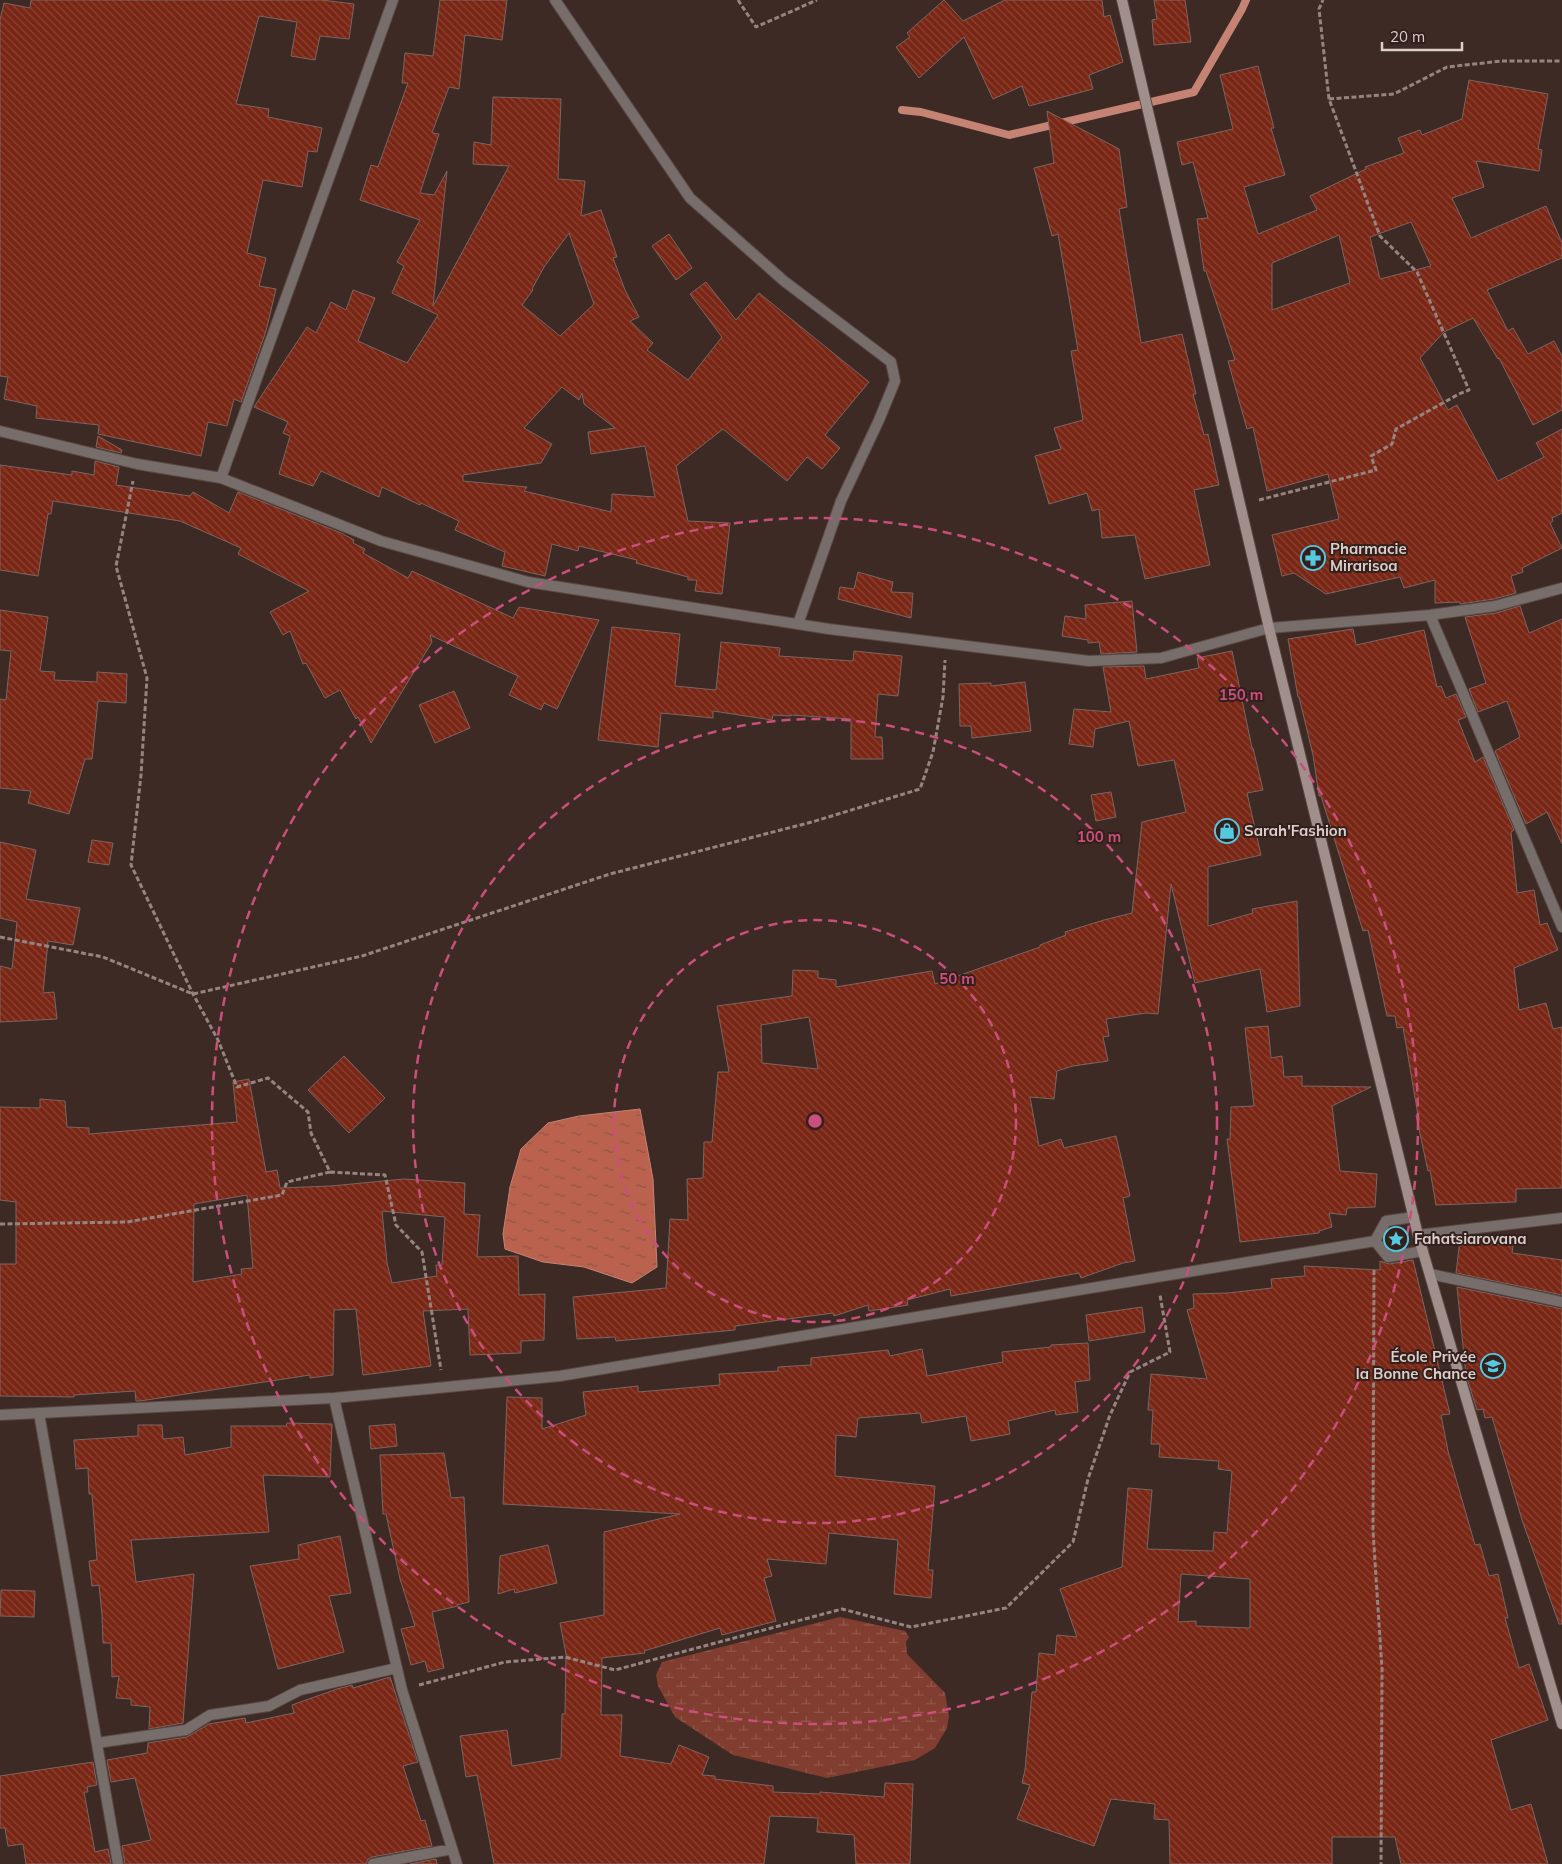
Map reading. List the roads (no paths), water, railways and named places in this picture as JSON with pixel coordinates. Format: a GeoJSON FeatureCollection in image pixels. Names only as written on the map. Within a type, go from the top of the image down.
{"type":"FeatureCollection","features":[{"type":"Feature","properties":{"kind":"street"},"geometry":{"type":"LineString","coordinates":[[221,478],[392,0]]}},
{"type":"Feature","properties":{"kind":"street"},"geometry":{"type":"LineString","coordinates":[[555,0],[690,198],[784,282],[891,362],[894,381],[879,420],[842,501],[798,624]]}},
{"type":"Feature","properties":{"kind":"street"},"geometry":{"type":"LineString","coordinates":[[1122,0],[1269,628],[1418,1235],[1562,1724]]}},
{"type":"Feature","properties":{"kind":"street"},"geometry":{"type":"LineString","coordinates":[[0,431],[137,464],[221,478],[381,541],[528,582],[798,624],[1089,661],[1161,658],[1269,628],[1430,616],[1495,606],[1562,588]]}},
{"type":"Feature","properties":{"kind":"street"},"geometry":{"type":"LineString","coordinates":[[1430,616],[1562,926]]}},
{"type":"Feature","properties":{"kind":"street"},"geometry":{"type":"LineString","coordinates":[[1375,1241],[1386,1221],[1414,1217]]}},
{"type":"Feature","properties":{"kind":"street"},"geometry":{"type":"LineString","coordinates":[[1418,1235],[1562,1218]]}},
{"type":"Feature","properties":{"kind":"street"},"geometry":{"type":"LineString","coordinates":[[1375,1241],[1388,1257],[1423,1251]]}},
{"type":"Feature","properties":{"kind":"street"},"geometry":{"type":"LineString","coordinates":[[0,1415],[334,1398],[560,1376],[1375,1241]]}},
{"type":"Feature","properties":{"kind":"street"},"geometry":{"type":"LineString","coordinates":[[1430,1274],[1562,1302]]}},
{"type":"Feature","properties":{"kind":"street"},"geometry":{"type":"LineString","coordinates":[[334,1398],[396,1668],[456,1864]]}},
{"type":"Feature","properties":{"kind":"street"},"geometry":{"type":"LineString","coordinates":[[39,1413],[118,1864]]}},
{"type":"Feature","properties":{"kind":"street"},"geometry":{"type":"LineString","coordinates":[[97,1742],[186,1730],[210,1715],[269,1706],[300,1690],[396,1668]]}},
{"type":"Feature","properties":{"kind":"street"},"geometry":{"type":"LineString","coordinates":[[374,1864],[452,1849]]}},
{"type":"Feature","properties":{"kind":"water"},"geometry":{"type":"Polygon","coordinates":[[[640,1109],[653,1179],[657,1267],[632,1283],[584,1267],[543,1262],[505,1249],[503,1234],[510,1187],[521,1149],[548,1123],[579,1116],[640,1109]]]}},
{"type":"Feature","properties":{"kind":"waterway"},"geometry":{"type":"LineString","coordinates":[[902,110],[921,112],[1009,135],[1194,92],[1246,0]]}},
{"type":"Feature","properties":{"kind":"place","name":"Pharmacie Mirarisoa"},"geometry":{"type":"Point","coordinates":[1313,558]}},
{"type":"Feature","properties":{"kind":"place","name":"Sarah'Fashion"},"geometry":{"type":"Point","coordinates":[1227,831]}},
{"type":"Feature","properties":{"kind":"place","name":"Fahatsiarovana"},"geometry":{"type":"Point","coordinates":[1396,1239]}},
{"type":"Feature","properties":{"kind":"place","name":"École Privée la Bonne Chance"},"geometry":{"type":"Point","coordinates":[1493,1366]}}]}
